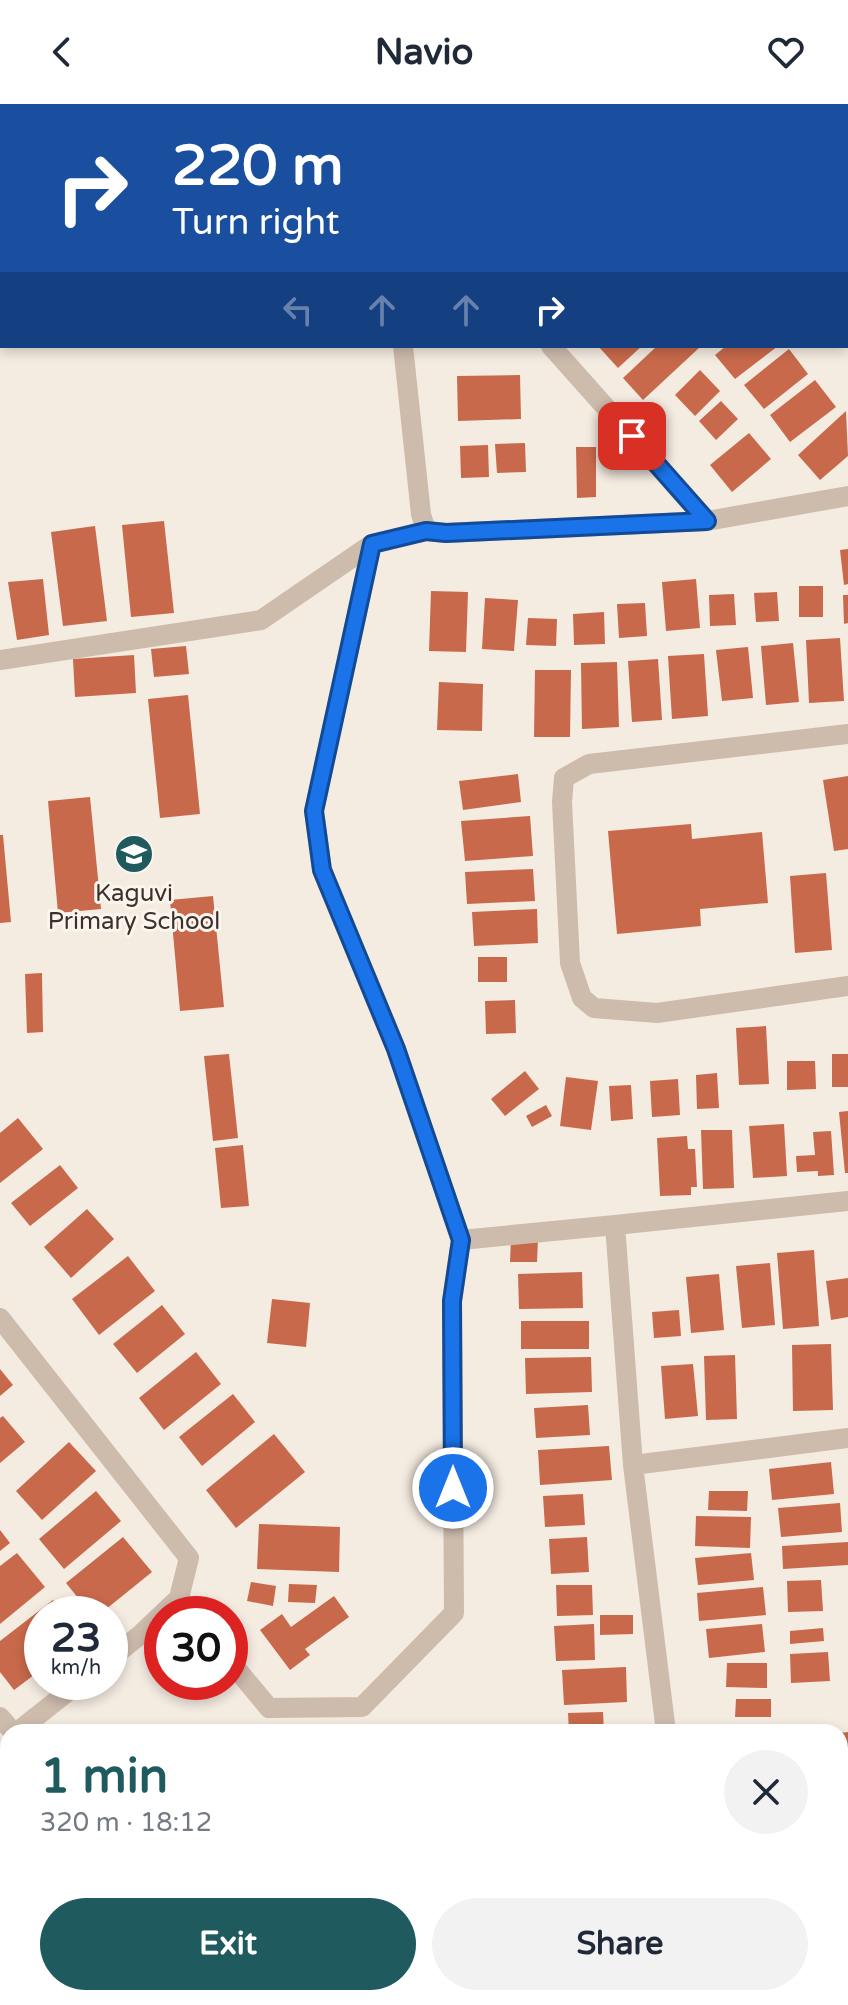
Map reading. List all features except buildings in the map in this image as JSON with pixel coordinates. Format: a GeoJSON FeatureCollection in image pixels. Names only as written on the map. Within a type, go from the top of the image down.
{"type":"FeatureCollection","features":[{"type":"Feature","properties":{"kind":"street"},"geometry":{"type":"LineString","coordinates":[[403,348],[421,514],[426,531]]}},
{"type":"Feature","properties":{"kind":"street"},"geometry":{"type":"LineString","coordinates":[[553,348],[707,521]]}},
{"type":"Feature","properties":{"kind":"street"},"geometry":{"type":"LineString","coordinates":[[0,660],[261,620],[372,544],[426,531],[446,533],[707,521],[848,496]]}},
{"type":"Feature","properties":{"kind":"street"},"geometry":{"type":"LineString","coordinates":[[248,1683],[269,1708],[362,1707],[454,1613],[452,1301],[461,1240],[396,1049],[322,870],[314,811],[372,544]]}},
{"type":"Feature","properties":{"kind":"street"},"geometry":{"type":"LineString","coordinates":[[848,734],[589,764],[564,778],[562,802],[570,963],[582,998],[594,1008],[657,1013],[848,986]]}},
{"type":"Feature","properties":{"kind":"street"},"geometry":{"type":"LineString","coordinates":[[461,1240],[848,1201]]}},
{"type":"Feature","properties":{"kind":"street"},"geometry":{"type":"LineString","coordinates":[[615,1225],[633,1465],[665,1724]]}},
{"type":"Feature","properties":{"kind":"street"},"geometry":{"type":"LineString","coordinates":[[0,1318],[189,1558],[187,1596]]}},
{"type":"Feature","properties":{"kind":"street"},"geometry":{"type":"LineString","coordinates":[[633,1465],[848,1438]]}},
{"type":"Feature","properties":{"kind":"street"},"geometry":{"type":"LineString","coordinates":[[128,1645],[144,1632]]}},
{"type":"Feature","properties":{"kind":"street"},"geometry":{"type":"LineString","coordinates":[[25,1724],[57,1700]]}},
{"type":"Feature","properties":{"kind":"place","name":"Kaguvi Primary School"},"geometry":{"type":"Point","coordinates":[134,854]}},
{"type":"Feature","properties":{"kind":"route"},"geometry":{"type":"LineString","coordinates":[[453,1488],[452,1301],[461,1240],[396,1049],[322,870],[314,811],[372,544],[426,531],[446,533],[707,521],[632,436]]}}]}
